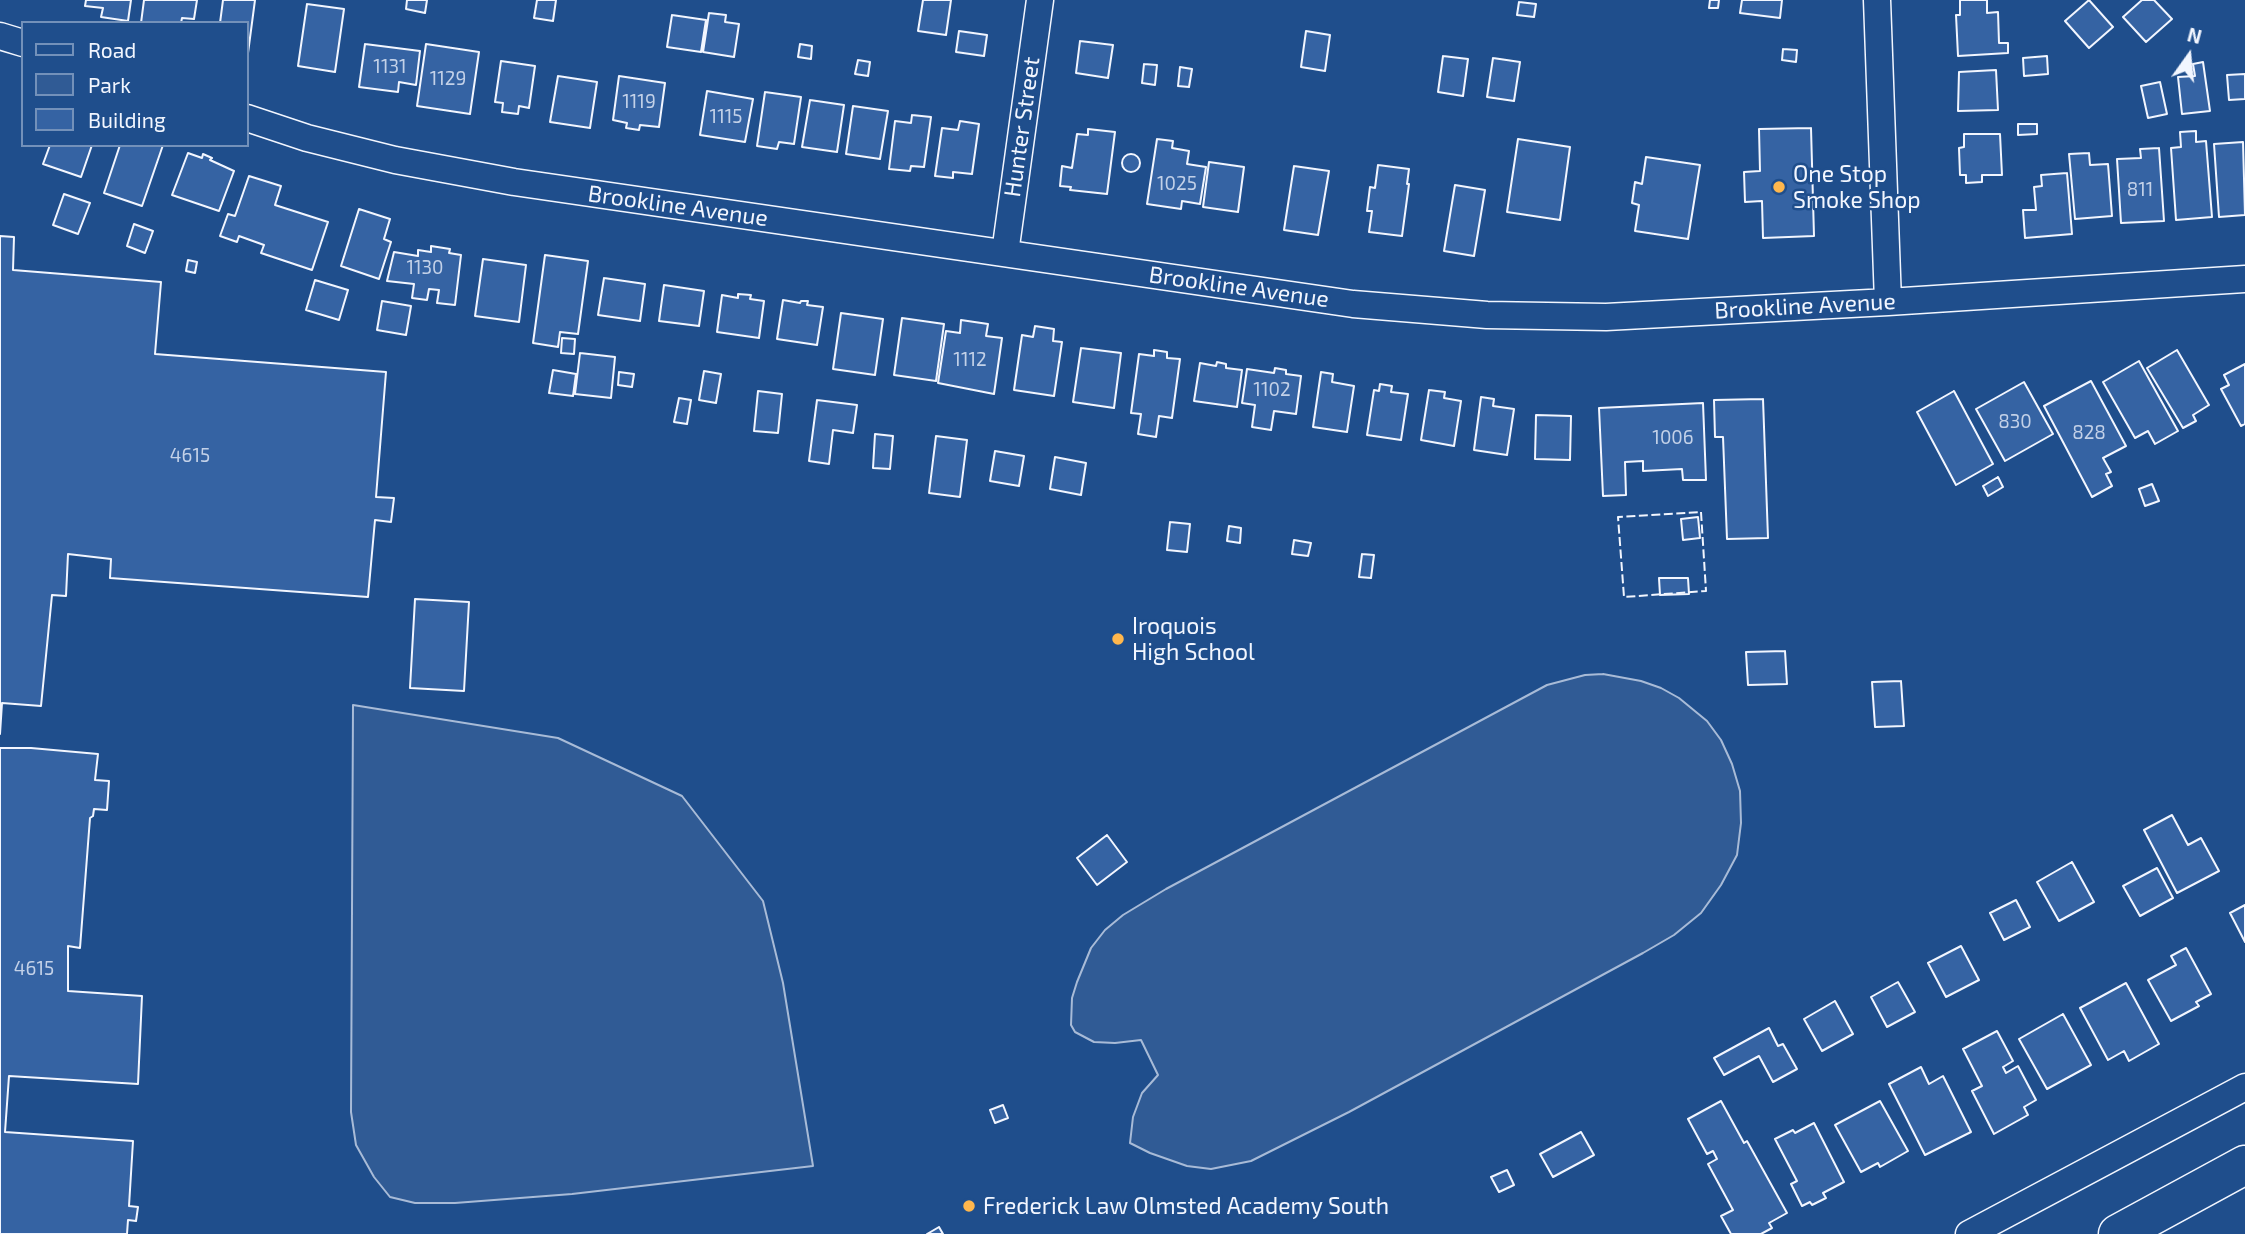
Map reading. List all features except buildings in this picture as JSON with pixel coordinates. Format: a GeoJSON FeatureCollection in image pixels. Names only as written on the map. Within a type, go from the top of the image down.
{"type":"FeatureCollection","features":[{"type":"Feature","properties":{"kind":"main road"},"geometry":{"type":"LineString","coordinates":[[2118,1234],[2245,1165]]}},
{"type":"Feature","properties":{"kind":"street","name":"Hunter Street"},"geometry":{"type":"LineString","coordinates":[[1005,253],[1040,0]]}},
{"type":"Feature","properties":{"kind":"street"},"geometry":{"type":"LineString","coordinates":[[1877,0],[1888,302]]}},
{"type":"Feature","properties":{"kind":"street"},"geometry":{"type":"LineString","coordinates":[[0,36],[21,42]]}},
{"type":"Feature","properties":{"kind":"street","name":"Brookline Avenue"},"geometry":{"type":"LineString","coordinates":[[248,118],[307,138],[395,160],[514,182],[1353,304],[1487,315],[1606,317],[2245,279]]}},
{"type":"Feature","properties":{"kind":"street"},"geometry":{"type":"LineString","coordinates":[[1969,1234],[2245,1087]]}},
{"type":"Feature","properties":{"kind":"green space"},"geometry":{"type":"Polygon","coordinates":[[[1603,674],[1641,681],[1679,698],[1707,721],[1721,740],[1732,764],[1740,791],[1741,823],[1737,855],[1721,885],[1701,913],[1674,935],[1643,953],[1349,1112],[1251,1161],[1211,1169],[1187,1166],[1130,1143],[1133,1117],[1142,1093],[1158,1075],[1141,1040],[1094,1042],[1075,1032],[1071,1025],[1072,998],[1077,982],[1091,948],[1105,930],[1123,915],[1166,889],[1547,685],[1585,675],[1603,674]]]}},
{"type":"Feature","properties":{"kind":"green space"},"geometry":{"type":"Polygon","coordinates":[[[353,705],[558,738],[682,796],[763,901],[783,983],[813,1166],[572,1194],[455,1203],[415,1203],[390,1197],[374,1177],[356,1145],[351,1112],[353,705]]]}},
{"type":"Feature","properties":{"kind":"fence"},"geometry":{"type":"LineString","coordinates":[[1701,512],[1706,591],[1624,597],[1618,517],[1701,512]]}},
{"type":"Feature","properties":{"kind":"place","name":"One Stop Smoke Shop"},"geometry":{"type":"Point","coordinates":[1779,187]}},
{"type":"Feature","properties":{"kind":"place","name":"Iroquois High School"},"geometry":{"type":"Point","coordinates":[1118,639]}},
{"type":"Feature","properties":{"kind":"place","name":"Frederick Law Olmsted Academy South"},"geometry":{"type":"Point","coordinates":[969,1206]}}]}
